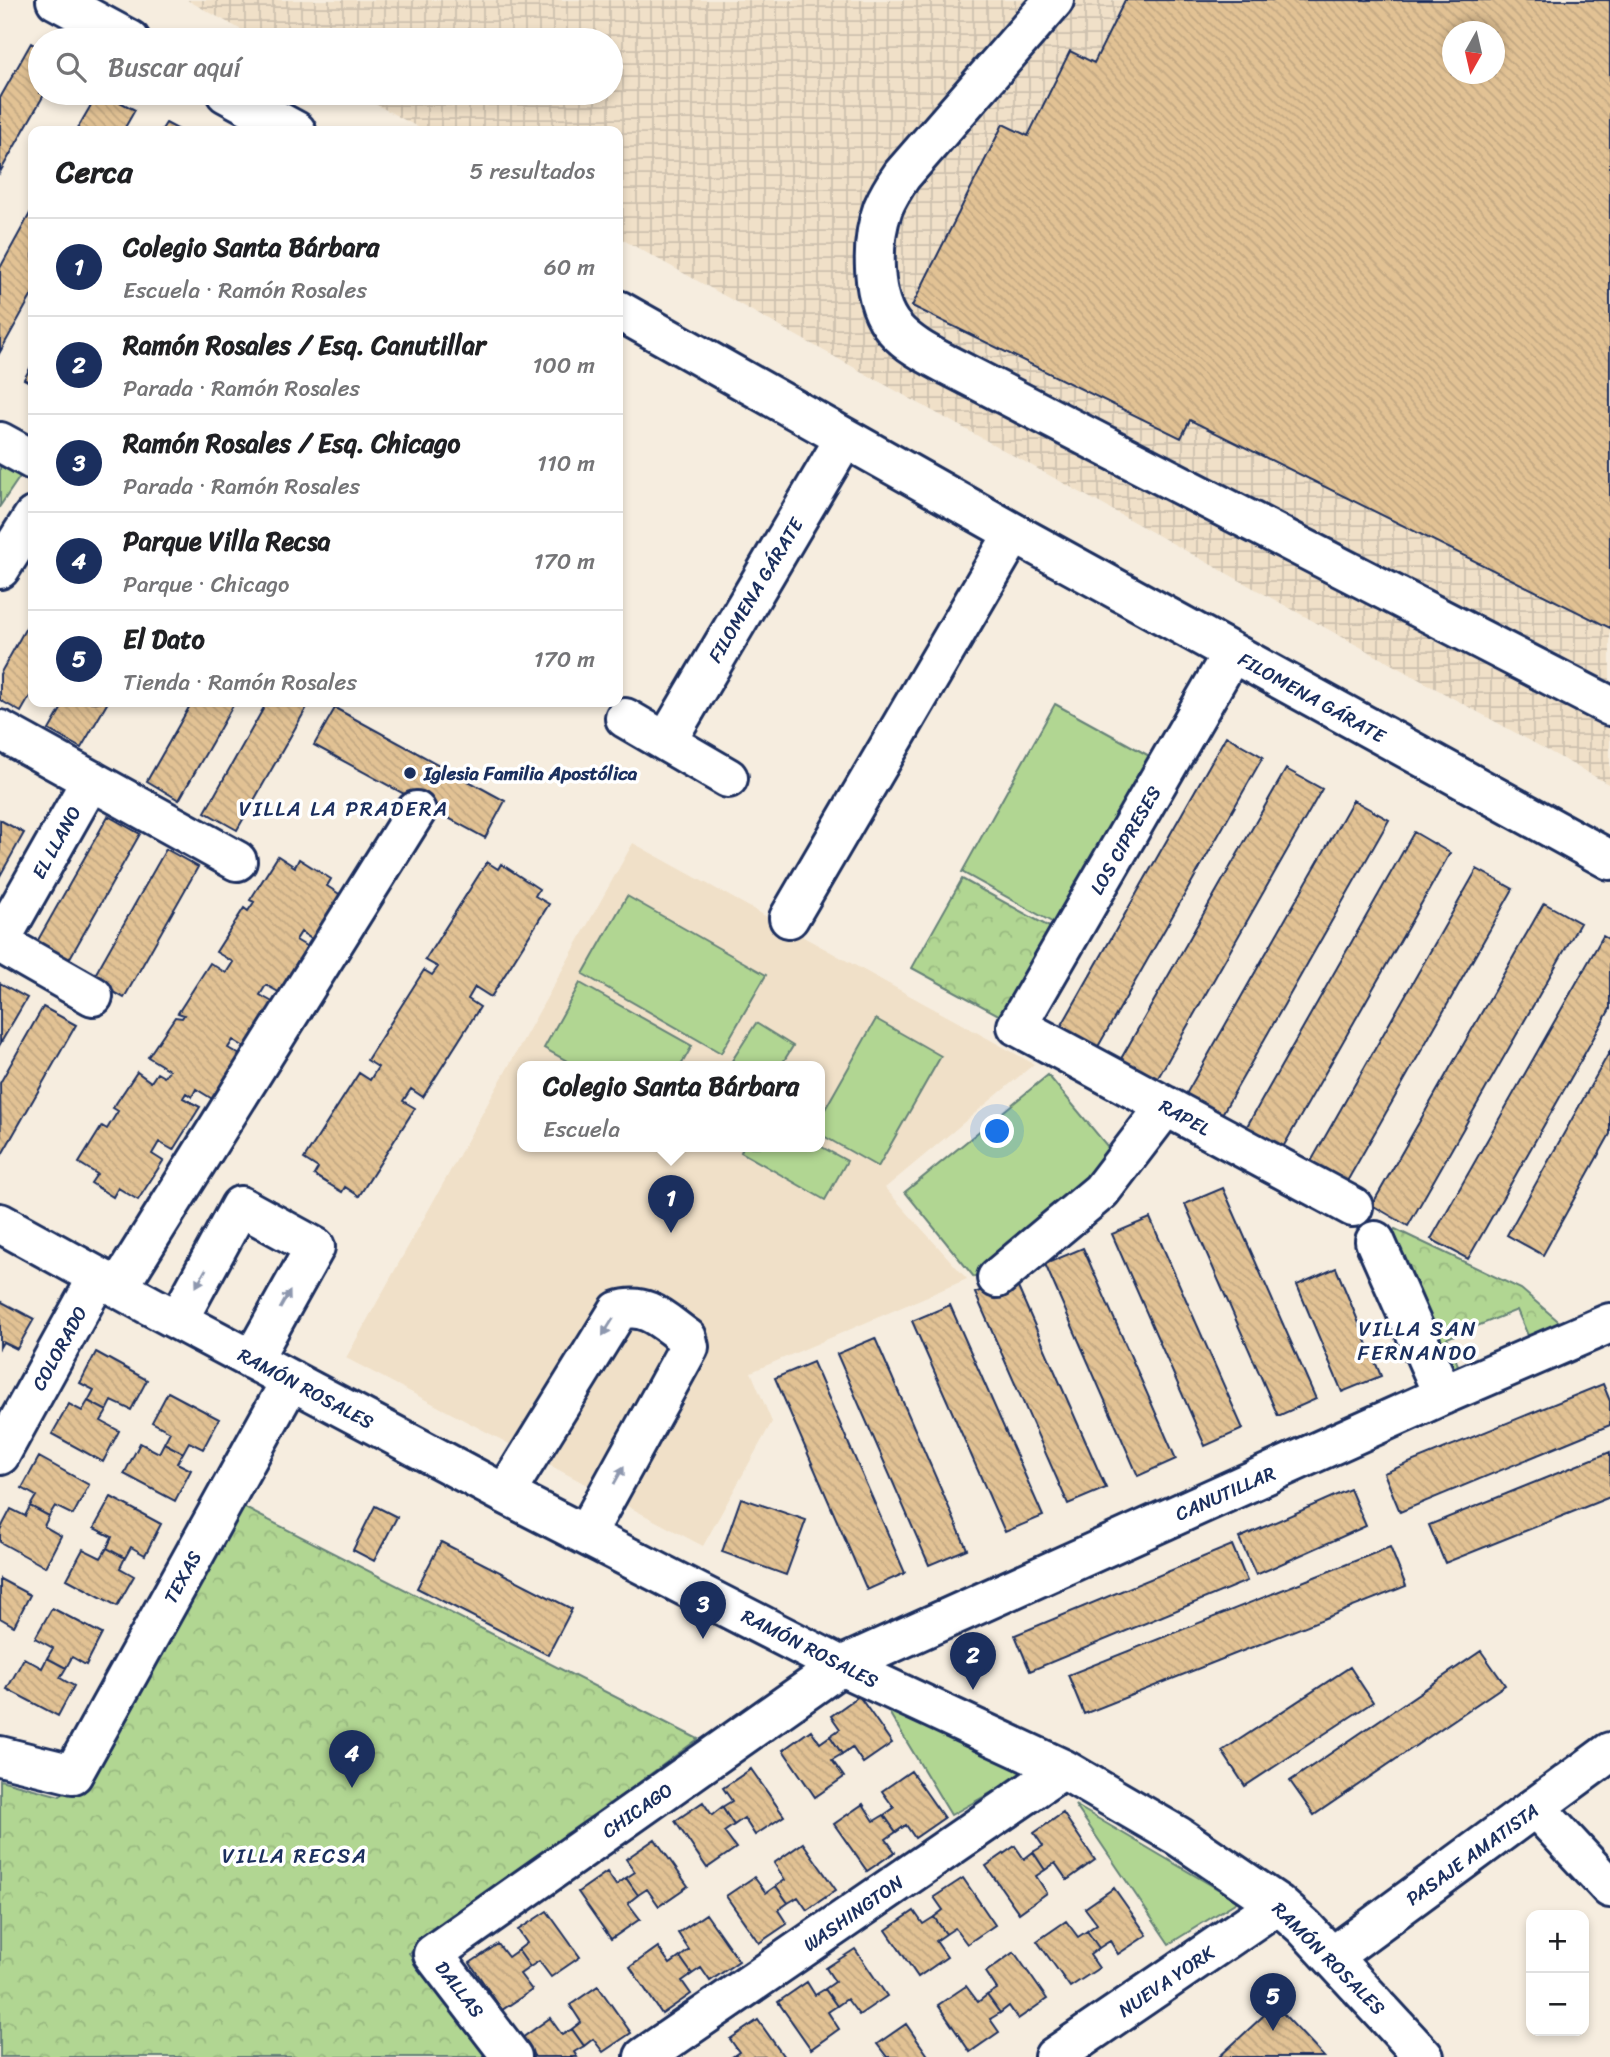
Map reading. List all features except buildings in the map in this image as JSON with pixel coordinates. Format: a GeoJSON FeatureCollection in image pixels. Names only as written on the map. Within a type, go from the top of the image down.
{"type":"FeatureCollection","features":[{"type":"Feature","properties":{"kind":"street"},"geometry":{"type":"LineString","coordinates":[[56,0],[108,28]]}},
{"type":"Feature","properties":{"kind":"street"},"geometry":{"type":"LineString","coordinates":[[1054,0],[902,175],[891,192],[878,226],[875,264],[880,298],[893,327],[914,345],[944,363],[1610,706]]}},
{"type":"Feature","properties":{"kind":"street"},"geometry":{"type":"LineString","coordinates":[[247,105],[285,126]]}},
{"type":"Feature","properties":{"kind":"street","name":"FILOMENA GÁRATE"},"geometry":{"type":"LineString","coordinates":[[623,313],[1014,533],[1610,860]]}},
{"type":"Feature","properties":{"kind":"street","name":"FILOMENA GÁRATE"},"geometry":{"type":"LineString","coordinates":[[666,742],[845,438]]}},
{"type":"Feature","properties":{"kind":"street"},"geometry":{"type":"LineString","coordinates":[[0,442],[28,457]]}},
{"type":"Feature","properties":{"kind":"street"},"geometry":{"type":"LineString","coordinates":[[0,569],[28,525]]}},
{"type":"Feature","properties":{"kind":"street"},"geometry":{"type":"LineString","coordinates":[[789,918],[1014,533]]}},
{"type":"Feature","properties":{"kind":"street","name":"LOS CIPRESES"},"geometry":{"type":"LineString","coordinates":[[1017,1026],[1232,653]]}},
{"type":"Feature","properties":{"kind":"street"},"geometry":{"type":"LineString","coordinates":[[625,718],[728,778]]}},
{"type":"Feature","properties":{"kind":"street"},"geometry":{"type":"LineString","coordinates":[[0,730],[237,861]]}},
{"type":"Feature","properties":{"kind":"street","name":"EL LLANO"},"geometry":{"type":"LineString","coordinates":[[91,780],[0,942],[93,996]]}},
{"type":"Feature","properties":{"kind":"street","name":"COLORADO"},"geometry":{"type":"LineString","coordinates":[[0,1455],[108,1282],[415,811]]}},
{"type":"Feature","properties":{"kind":"street","name":"RAPEL"},"geometry":{"type":"LineString","coordinates":[[1017,1026],[1353,1207]]}},
{"type":"Feature","properties":{"kind":"street"},"geometry":{"type":"LineString","coordinates":[[997,1279],[1101,1191],[1166,1106]]}},
{"type":"Feature","properties":{"kind":"street"},"geometry":{"type":"LineString","coordinates":[[178,1320],[240,1206],[314,1247],[252,1360]]}},
{"type":"Feature","properties":{"kind":"street","name":"RAMÓN ROSALES"},"geometry":{"type":"LineString","coordinates":[[0,1223],[505,1493],[841,1666],[1063,1769],[1178,1836],[1278,1904],[1333,1956],[1424,2057]]}},
{"type":"Feature","properties":{"kind":"street"},"geometry":{"type":"LineString","coordinates":[[1375,1241],[1443,1395]]}},
{"type":"Feature","properties":{"kind":"street"},"geometry":{"type":"LineString","coordinates":[[505,1493],[618,1311],[631,1306],[645,1309],[687,1338],[688,1347],[586,1534]]}},
{"type":"Feature","properties":{"kind":"street","name":"CANUTILLAR"},"geometry":{"type":"LineString","coordinates":[[841,1666],[1443,1395],[1610,1323]]}},
{"type":"Feature","properties":{"kind":"street","name":"TEXAS"},"geometry":{"type":"LineString","coordinates":[[0,1756],[73,1774],[291,1380]]}},
{"type":"Feature","properties":{"kind":"street","name":"CHICAGO"},"geometry":{"type":"LineString","coordinates":[[433,1954],[841,1666]]}},
{"type":"Feature","properties":{"kind":"street","name":"PASAJE AMATISTA"},"geometry":{"type":"LineString","coordinates":[[1333,1956],[1610,1752]]}},
{"type":"Feature","properties":{"kind":"street","name":"WASHINGTON"},"geometry":{"type":"LineString","coordinates":[[644,2057],[1063,1769]]}},
{"type":"Feature","properties":{"kind":"street"},"geometry":{"type":"LineString","coordinates":[[1535,1807],[1610,1888]]}},
{"type":"Feature","properties":{"kind":"street","name":"NUEVA YORK"},"geometry":{"type":"LineString","coordinates":[[1054,2057],[1278,1904]]}},
{"type":"Feature","properties":{"kind":"street","name":"DALLAS"},"geometry":{"type":"LineString","coordinates":[[433,1954],[512,2057]]}},
{"type":"Feature","properties":{"kind":"shaded area"},"geometry":{"type":"Polygon","coordinates":[[[187,0],[1610,0],[1610,785],[623,240],[623,126],[416,126],[377,105],[623,105],[623,28],[238,28],[187,0]]]}},
{"type":"Feature","properties":{"kind":"shaded area"},"geometry":{"type":"Polygon","coordinates":[[[633,843],[1034,1064],[885,1188],[967,1279],[751,1372],[772,1422],[703,1546],[346,1358],[633,843]]]}},
{"type":"Feature","properties":{"kind":"green space"},"geometry":{"type":"Polygon","coordinates":[[[0,460],[23,472],[0,506],[0,460]]]}},
{"type":"Feature","properties":{"kind":"green space"},"geometry":{"type":"Polygon","coordinates":[[[1055,704],[1153,758],[1059,926],[962,872],[1055,704]]]}},
{"type":"Feature","properties":{"kind":"green space"},"geometry":{"type":"Polygon","coordinates":[[[962,879],[1053,929],[1004,1018],[912,968],[962,879]]]}},
{"type":"Feature","properties":{"kind":"green space"},"geometry":{"type":"Polygon","coordinates":[[[627,896],[766,975],[721,1053],[583,974],[627,896]]]}},
{"type":"Feature","properties":{"kind":"green space"},"geometry":{"type":"Polygon","coordinates":[[[580,983],[692,1046],[683,1061],[567,1061],[544,1048],[580,983]]]}},
{"type":"Feature","properties":{"kind":"green space"},"geometry":{"type":"Polygon","coordinates":[[[876,1019],[941,1056],[878,1167],[825,1137],[825,1109],[876,1019]]]}},
{"type":"Feature","properties":{"kind":"green space"},"geometry":{"type":"Polygon","coordinates":[[[756,1023],[793,1046],[784,1061],[732,1061],[756,1023]]]}},
{"type":"Feature","properties":{"kind":"green space"},"geometry":{"type":"Polygon","coordinates":[[[1048,1075],[1118,1159],[974,1277],[905,1192],[1048,1075]]]}},
{"type":"Feature","properties":{"kind":"green space"},"geometry":{"type":"Polygon","coordinates":[[[825,1149],[847,1161],[825,1200],[741,1152],[825,1152],[825,1149]]]}},
{"type":"Feature","properties":{"kind":"green space"},"geometry":{"type":"Polygon","coordinates":[[[1395,1229],[1521,1289],[1571,1332],[1533,1347],[1517,1310],[1447,1338],[1462,1375],[1451,1380],[1392,1233],[1395,1229]]]}},
{"type":"Feature","properties":{"kind":"green space"},"geometry":{"type":"Polygon","coordinates":[[[243,1507],[698,1739],[409,1953],[488,2057],[0,2057],[0,1780],[60,1796],[96,1771],[243,1507]]]}},
{"type":"Feature","properties":{"kind":"green space"},"geometry":{"type":"Polygon","coordinates":[[[887,1709],[1026,1773],[951,1815],[887,1709]]]}},
{"type":"Feature","properties":{"kind":"green space"},"geometry":{"type":"Polygon","coordinates":[[[1075,1805],[1238,1901],[1169,1944],[1075,1805]]]}},
{"type":"Feature","properties":{"kind":"place","name":"Iglesia Familia Apostólica"},"geometry":{"type":"Point","coordinates":[410,773]}},
{"type":"Feature","properties":{"kind":"place","name":"Colegio Santa Bárbara"},"geometry":{"type":"Point","coordinates":[671,1233]}},
{"type":"Feature","properties":{"kind":"place","name":"Ramón Rosales / Esq. Chicago"},"geometry":{"type":"Point","coordinates":[703,1639]}},
{"type":"Feature","properties":{"kind":"place","name":"Ramón Rosales / Esq. Canutillar"},"geometry":{"type":"Point","coordinates":[973,1690]}},
{"type":"Feature","properties":{"kind":"place","name":"Parque Villa Recsa"},"geometry":{"type":"Point","coordinates":[352,1788]}},
{"type":"Feature","properties":{"kind":"place","name":"El Dato"},"geometry":{"type":"Point","coordinates":[1273,2031]}},
{"type":"Feature","properties":{"kind":"district","name":"VILLA LA PRADERA"},"geometry":{"type":"Point","coordinates":[344,809]}},
{"type":"Feature","properties":{"kind":"district","name":"VILLA SAN FERNANDO"},"geometry":{"type":"Point","coordinates":[1418,1341]}},
{"type":"Feature","properties":{"kind":"district","name":"VILLA RECSA"},"geometry":{"type":"Point","coordinates":[295,1856]}}]}
